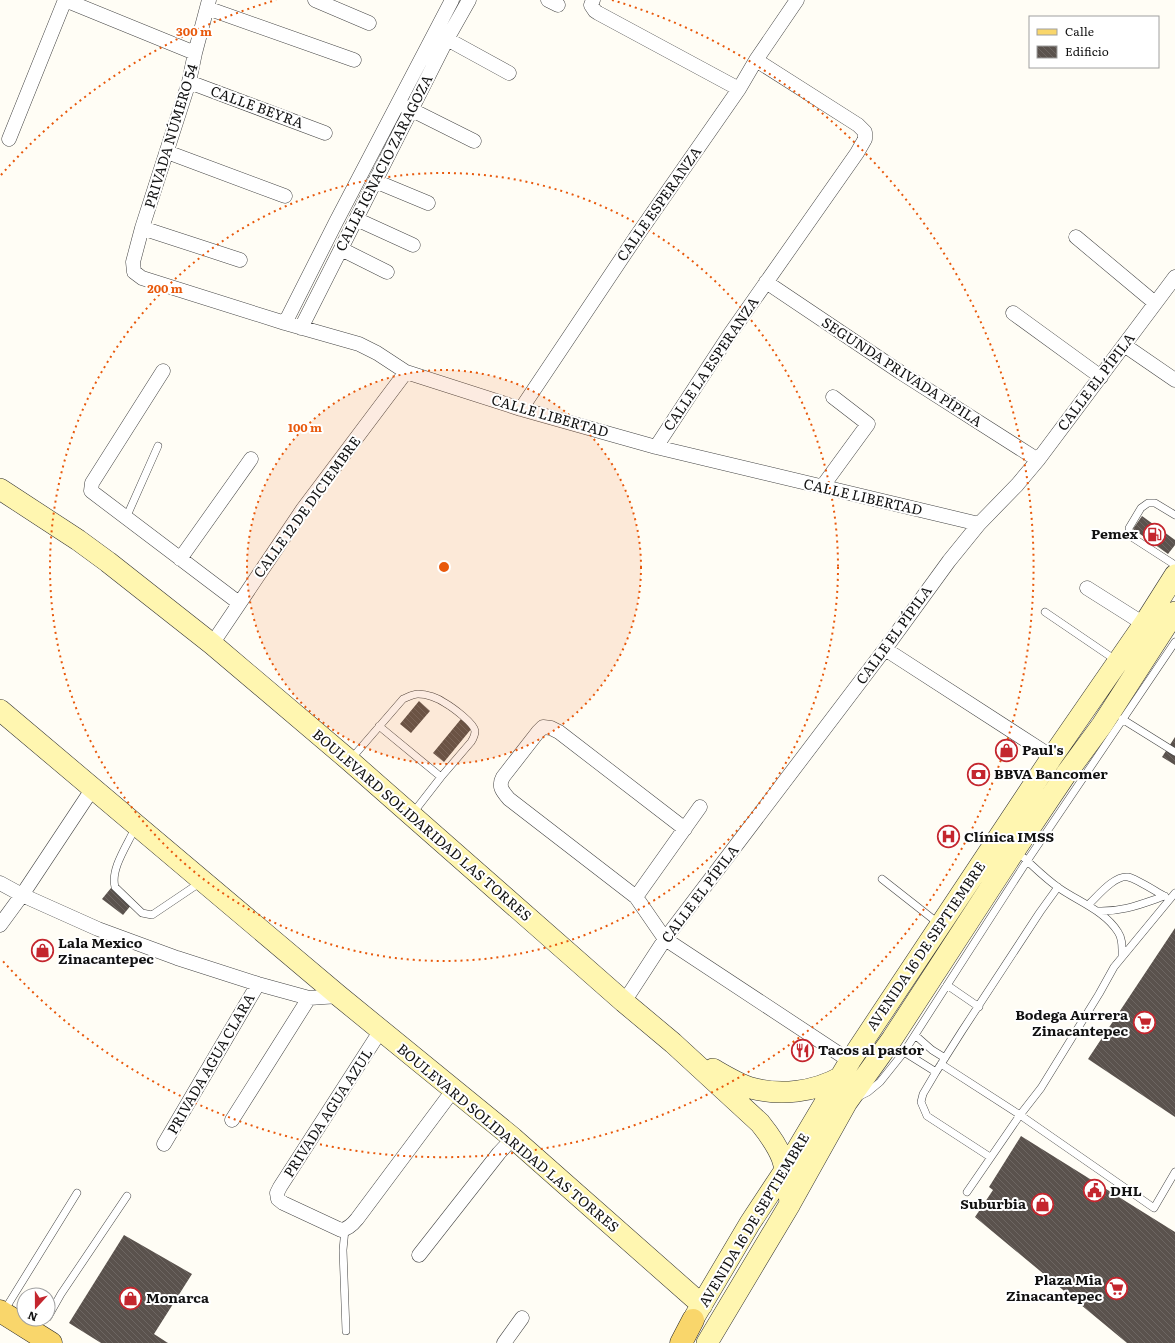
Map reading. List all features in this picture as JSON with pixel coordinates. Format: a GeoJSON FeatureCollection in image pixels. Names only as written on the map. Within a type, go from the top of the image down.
{"type":"FeatureCollection","features":[{"type":"Feature","properties":{"kind":"main road","name":"BOULEVARD SOLIDARIDAD LAS TORRES"},"geometry":{"type":"LineString","coordinates":[[0,489],[78,540],[212,644],[350,761],[624,1002],[673,1043],[760,1123],[771,1136],[782,1157],[790,1204]]}},
{"type":"Feature","properties":{"kind":"main road","name":"AVENIDA 16 DE SEPTIEMBRE"},"geometry":{"type":"LineString","coordinates":[[707,1343],[737,1290],[790,1204],[847,1102],[892,1039],[1011,847],[1052,757],[1144,624],[1175,575]]}},
{"type":"Feature","properties":{"kind":"main road","name":"AVENIDA 16 DE SEPTIEMBRE"},"geometry":{"type":"LineString","coordinates":[[674,1343],[697,1312],[750,1223],[785,1170],[845,1069],[940,924],[1073,778],[1102,726],[1175,612]]}},
{"type":"Feature","properties":{"kind":"main road","name":"BOULEVARD SOLIDARIDAD LAS TORRES"},"geometry":{"type":"LineString","coordinates":[[0,710],[339,996],[513,1138],[697,1312]]}},
{"type":"Feature","properties":{"kind":"main road"},"geometry":{"type":"LineString","coordinates":[[673,1043],[722,1074],[751,1088],[769,1091],[803,1090],[832,1082],[845,1069]]}},
{"type":"Feature","properties":{"kind":"main road"},"geometry":{"type":"LineString","coordinates":[[2,1312],[45,1328]]}},
{"type":"Feature","properties":{"kind":"main road"},"geometry":{"type":"LineString","coordinates":[[682,1343],[697,1312]]}},
{"type":"Feature","properties":{"kind":"street"},"geometry":{"type":"LineString","coordinates":[[9,138],[65,0],[195,53]]}},
{"type":"Feature","properties":{"kind":"street"},"geometry":{"type":"LineString","coordinates":[[315,0],[369,22]]}},
{"type":"Feature","properties":{"kind":"street","name":"CALLE IGNACIO ZARAGOZA"},"geometry":{"type":"LineString","coordinates":[[285,323],[452,0]]}},
{"type":"Feature","properties":{"kind":"street","name":"CALLE IGNACIO ZARAGOZA"},"geometry":{"type":"LineString","coordinates":[[301,328],[447,39],[469,0]]}},
{"type":"Feature","properties":{"kind":"street"},"geometry":{"type":"LineString","coordinates":[[593,0],[591,5],[598,13],[739,89]]}},
{"type":"Feature","properties":{"kind":"street","name":"CALLE ESPERANZA"},"geometry":{"type":"LineString","coordinates":[[521,409],[641,230],[739,89],[756,60],[797,0]]}},
{"type":"Feature","properties":{"kind":"street"},"geometry":{"type":"LineString","coordinates":[[208,4],[354,60]]}},
{"type":"Feature","properties":{"kind":"street","name":"PRIVADA NÚMERO 54"},"geometry":{"type":"LineString","coordinates":[[134,272],[133,262],[142,228],[189,82],[208,4]]}},
{"type":"Feature","properties":{"kind":"street"},"geometry":{"type":"LineString","coordinates":[[447,39],[509,73]]}},
{"type":"Feature","properties":{"kind":"street","name":"CALLE LA ESPERANZA"},"geometry":{"type":"LineString","coordinates":[[656,447],[730,334],[858,153],[865,139],[865,132],[858,125],[756,60]]}},
{"type":"Feature","properties":{"kind":"street","name":"CALLE BEYRA"},"geometry":{"type":"LineString","coordinates":[[189,82],[326,132]]}},
{"type":"Feature","properties":{"kind":"street"},"geometry":{"type":"LineString","coordinates":[[398,104],[474,141]]}},
{"type":"Feature","properties":{"kind":"street"},"geometry":{"type":"LineString","coordinates":[[167,152],[285,196]]}},
{"type":"Feature","properties":{"kind":"street"},"geometry":{"type":"LineString","coordinates":[[375,181],[428,203]]}},
{"type":"Feature","properties":{"kind":"street"},"geometry":{"type":"LineString","coordinates":[[356,219],[412,245]]}},
{"type":"Feature","properties":{"kind":"street"},"geometry":{"type":"LineString","coordinates":[[142,228],[240,260]]}},
{"type":"Feature","properties":{"kind":"street"},"geometry":{"type":"LineString","coordinates":[[1076,237],[1155,303]]}},
{"type":"Feature","properties":{"kind":"street"},"geometry":{"type":"LineString","coordinates":[[341,249],[387,272]]}},
{"type":"Feature","properties":{"kind":"street","name":"CALLE LIBERTAD"},"geometry":{"type":"LineString","coordinates":[[134,272],[142,278],[301,328],[359,344],[377,353],[406,372],[521,409],[656,447],[979,524]]}},
{"type":"Feature","properties":{"kind":"street","name":"CALLE EL PÍPILA"},"geometry":{"type":"LineString","coordinates":[[624,1002],[666,939],[885,649],[949,560],[979,524],[1017,485],[1038,460],[1175,276]]}},
{"type":"Feature","properties":{"kind":"street","name":"SEGUNDA PRIVADA PÍPILA"},"geometry":{"type":"LineString","coordinates":[[766,282],[900,372],[1038,460]]}},
{"type":"Feature","properties":{"kind":"street"},"geometry":{"type":"LineString","coordinates":[[305,283],[321,290]]}},
{"type":"Feature","properties":{"kind":"street"},"geometry":{"type":"LineString","coordinates":[[1013,313],[1101,377]]}},
{"type":"Feature","properties":{"kind":"street"},"geometry":{"type":"LineString","coordinates":[[1124,345],[1175,380]]}},
{"type":"Feature","properties":{"kind":"street"},"geometry":{"type":"LineString","coordinates":[[163,371],[92,483],[91,491],[239,603]]}},
{"type":"Feature","properties":{"kind":"street","name":"CALLE 12 DE DICIEMBRE"},"geometry":{"type":"LineString","coordinates":[[212,644],[303,509],[406,372]]}},
{"type":"Feature","properties":{"kind":"street"},"geometry":{"type":"LineString","coordinates":[[822,487],[868,424],[833,397]]}},
{"type":"Feature","properties":{"kind":"street"},"geometry":{"type":"LineString","coordinates":[[180,559],[251,459]]}},
{"type":"Feature","properties":{"kind":"street"},"geometry":{"type":"LineString","coordinates":[[1087,588],[1144,624]]}},
{"type":"Feature","properties":{"kind":"street"},"geometry":{"type":"LineString","coordinates":[[885,649],[1052,757]]}},
{"type":"Feature","properties":{"kind":"street"},"geometry":{"type":"LineString","coordinates":[[685,829],[559,732],[551,728],[543,727],[503,776],[500,782],[501,788],[509,799],[636,897],[666,939],[845,1069]]}},
{"type":"Feature","properties":{"kind":"street"},"geometry":{"type":"LineString","coordinates":[[0,925],[22,895],[93,788]]}},
{"type":"Feature","properties":{"kind":"street"},"geometry":{"type":"LineString","coordinates":[[636,897],[700,807]]}},
{"type":"Feature","properties":{"kind":"street"},"geometry":{"type":"LineString","coordinates":[[0,883],[22,895],[98,928],[176,958],[258,984],[309,998],[339,996]]}},
{"type":"Feature","properties":{"kind":"street","name":"PRIVADA AGUA CLARA"},"geometry":{"type":"LineString","coordinates":[[164,1144],[258,984]]}},
{"type":"Feature","properties":{"kind":"street"},"geometry":{"type":"LineString","coordinates":[[232,1120],[309,998]]}},
{"type":"Feature","properties":{"kind":"street","name":"PRIVADA AGUA AZUL"},"geometry":{"type":"LineString","coordinates":[[345,1229],[341,1230],[283,1203],[277,1197],[280,1187],[381,1030]]}},
{"type":"Feature","properties":{"kind":"street"},"geometry":{"type":"LineString","coordinates":[[345,1229],[353,1224],[357,1219],[454,1089]]}},
{"type":"Feature","properties":{"kind":"street"},"geometry":{"type":"LineString","coordinates":[[419,1255],[499,1153],[513,1138]]}},
{"type":"Feature","properties":{"kind":"street"},"geometry":{"type":"LineString","coordinates":[[504,1343],[522,1318]]}},
{"type":"Feature","properties":{"kind":"lane"},"geometry":{"type":"LineString","coordinates":[[126,518],[158,446]]}},
{"type":"Feature","properties":{"kind":"lane"},"geometry":{"type":"LineString","coordinates":[[1175,515],[1151,502],[1141,508],[1129,528],[1130,536],[1175,565]]}},
{"type":"Feature","properties":{"kind":"lane"},"geometry":{"type":"LineString","coordinates":[[1045,612],[1117,661]]}},
{"type":"Feature","properties":{"kind":"lane"},"geometry":{"type":"LineString","coordinates":[[1073,778],[1122,719],[1175,642]]}},
{"type":"Feature","properties":{"kind":"lane"},"geometry":{"type":"LineString","coordinates":[[350,761],[404,699],[412,695],[419,694],[445,703],[472,724],[475,730],[474,738],[441,777],[412,815]]}},
{"type":"Feature","properties":{"kind":"lane"},"geometry":{"type":"LineString","coordinates":[[1122,719],[1175,752]]}},
{"type":"Feature","properties":{"kind":"lane"},"geometry":{"type":"LineString","coordinates":[[379,726],[441,777]]}},
{"type":"Feature","properties":{"kind":"lane"},"geometry":{"type":"LineString","coordinates":[[137,825],[115,871],[114,881],[115,887],[142,913],[152,915],[203,880]]}},
{"type":"Feature","properties":{"kind":"lane"},"geometry":{"type":"LineString","coordinates":[[847,1102],[868,1092],[880,1082],[904,1052],[915,1035],[947,985],[1011,847],[1058,887],[1097,911],[1110,922],[1119,932],[1122,956]]}},
{"type":"Feature","properties":{"kind":"lane"},"geometry":{"type":"LineString","coordinates":[[1088,905],[1112,882],[1119,878],[1127,877],[1164,896]]}},
{"type":"Feature","properties":{"kind":"lane"},"geometry":{"type":"LineString","coordinates":[[882,879],[940,924]]}},
{"type":"Feature","properties":{"kind":"lane"},"geometry":{"type":"LineString","coordinates":[[990,1157],[927,1116],[921,1102],[923,1094],[962,1031],[1058,887]]}},
{"type":"Feature","properties":{"kind":"lane"},"geometry":{"type":"LineString","coordinates":[[1097,911],[1127,909],[1175,893]]}},
{"type":"Feature","properties":{"kind":"lane"},"geometry":{"type":"LineString","coordinates":[[967,1192],[990,1157],[1052,1072],[1114,967],[1175,893]]}},
{"type":"Feature","properties":{"kind":"lane"},"geometry":{"type":"LineString","coordinates":[[947,985],[979,1007]]}},
{"type":"Feature","properties":{"kind":"lane"},"geometry":{"type":"LineString","coordinates":[[915,1035],[943,1061],[1154,1208],[1175,1172]]}},
{"type":"Feature","properties":{"kind":"lane"},"geometry":{"type":"LineString","coordinates":[[904,1052],[936,1072]]}},
{"type":"Feature","properties":{"kind":"lane"},"geometry":{"type":"LineString","coordinates":[[2,1312],[77,1193]]}},
{"type":"Feature","properties":{"kind":"lane"},"geometry":{"type":"LineString","coordinates":[[45,1328],[61,1294],[127,1196]]}},
{"type":"Feature","properties":{"kind":"lane"},"geometry":{"type":"LineString","coordinates":[[345,1229],[343,1250],[346,1331]]}},
{"type":"Feature","properties":{"kind":"building","name":"Pemex"},"geometry":{"type":"Polygon","coordinates":[[[1142,516],[1175,540],[1175,545],[1168,554],[1133,529],[1142,516]]]}},
{"type":"Feature","properties":{"kind":"building"},"geometry":{"type":"Polygon","coordinates":[[[419,701],[430,711],[411,733],[400,724],[419,701]]]}},
{"type":"Feature","properties":{"kind":"building"},"geometry":{"type":"Polygon","coordinates":[[[461,719],[472,728],[444,762],[433,753],[461,719]]]}},
{"type":"Feature","properties":{"kind":"building"},"geometry":{"type":"Polygon","coordinates":[[[1175,737],[1175,765],[1162,757],[1175,737]]]}},
{"type":"Feature","properties":{"kind":"building"},"geometry":{"type":"Polygon","coordinates":[[[111,888],[132,904],[123,915],[102,899],[111,888]]]}},
{"type":"Feature","properties":{"kind":"building","name":"Bodega Aurrera Zinacantepec"},"geometry":{"type":"Polygon","coordinates":[[[1175,928],[1175,1117],[1088,1059],[1175,928]]]}},
{"type":"Feature","properties":{"kind":"building","name":"Plaza Mia Zinacantepec"},"geometry":{"type":"Polygon","coordinates":[[[1021,1136],[1175,1232],[1175,1343],[1127,1343],[975,1217],[993,1190],[989,1187],[1021,1136]]]}},
{"type":"Feature","properties":{"kind":"building","name":"Monarca"},"geometry":{"type":"Polygon","coordinates":[[[124,1235],[192,1274],[154,1334],[168,1343],[101,1343],[69,1323],[124,1235]]]}},
{"type":"Feature","properties":{"kind":"place","name":"Pemex"},"geometry":{"type":"Point","coordinates":[1154,534]}},
{"type":"Feature","properties":{"kind":"place","name":"Paul's"},"geometry":{"type":"Point","coordinates":[1006,750]}},
{"type":"Feature","properties":{"kind":"place","name":"BBVA Bancomer"},"geometry":{"type":"Point","coordinates":[978,774]}},
{"type":"Feature","properties":{"kind":"place","name":"Clínica IMSS"},"geometry":{"type":"Point","coordinates":[949,837]}},
{"type":"Feature","properties":{"kind":"place","name":"Lala Mexico Zinacantepec"},"geometry":{"type":"Point","coordinates":[43,951]}},
{"type":"Feature","properties":{"kind":"place","name":"Bodega Aurrera Zinacantepec"},"geometry":{"type":"Point","coordinates":[1144,1023]}},
{"type":"Feature","properties":{"kind":"place","name":"Tacos al pastor"},"geometry":{"type":"Point","coordinates":[803,1050]}},
{"type":"Feature","properties":{"kind":"place","name":"DHL"},"geometry":{"type":"Point","coordinates":[1095,1191]}},
{"type":"Feature","properties":{"kind":"place","name":"Suburbia"},"geometry":{"type":"Point","coordinates":[1042,1204]}},
{"type":"Feature","properties":{"kind":"place","name":"Plaza Mia Zinacantepec"},"geometry":{"type":"Point","coordinates":[1117,1288]}},
{"type":"Feature","properties":{"kind":"place","name":"Monarca"},"geometry":{"type":"Point","coordinates":[130,1298]}}]}
